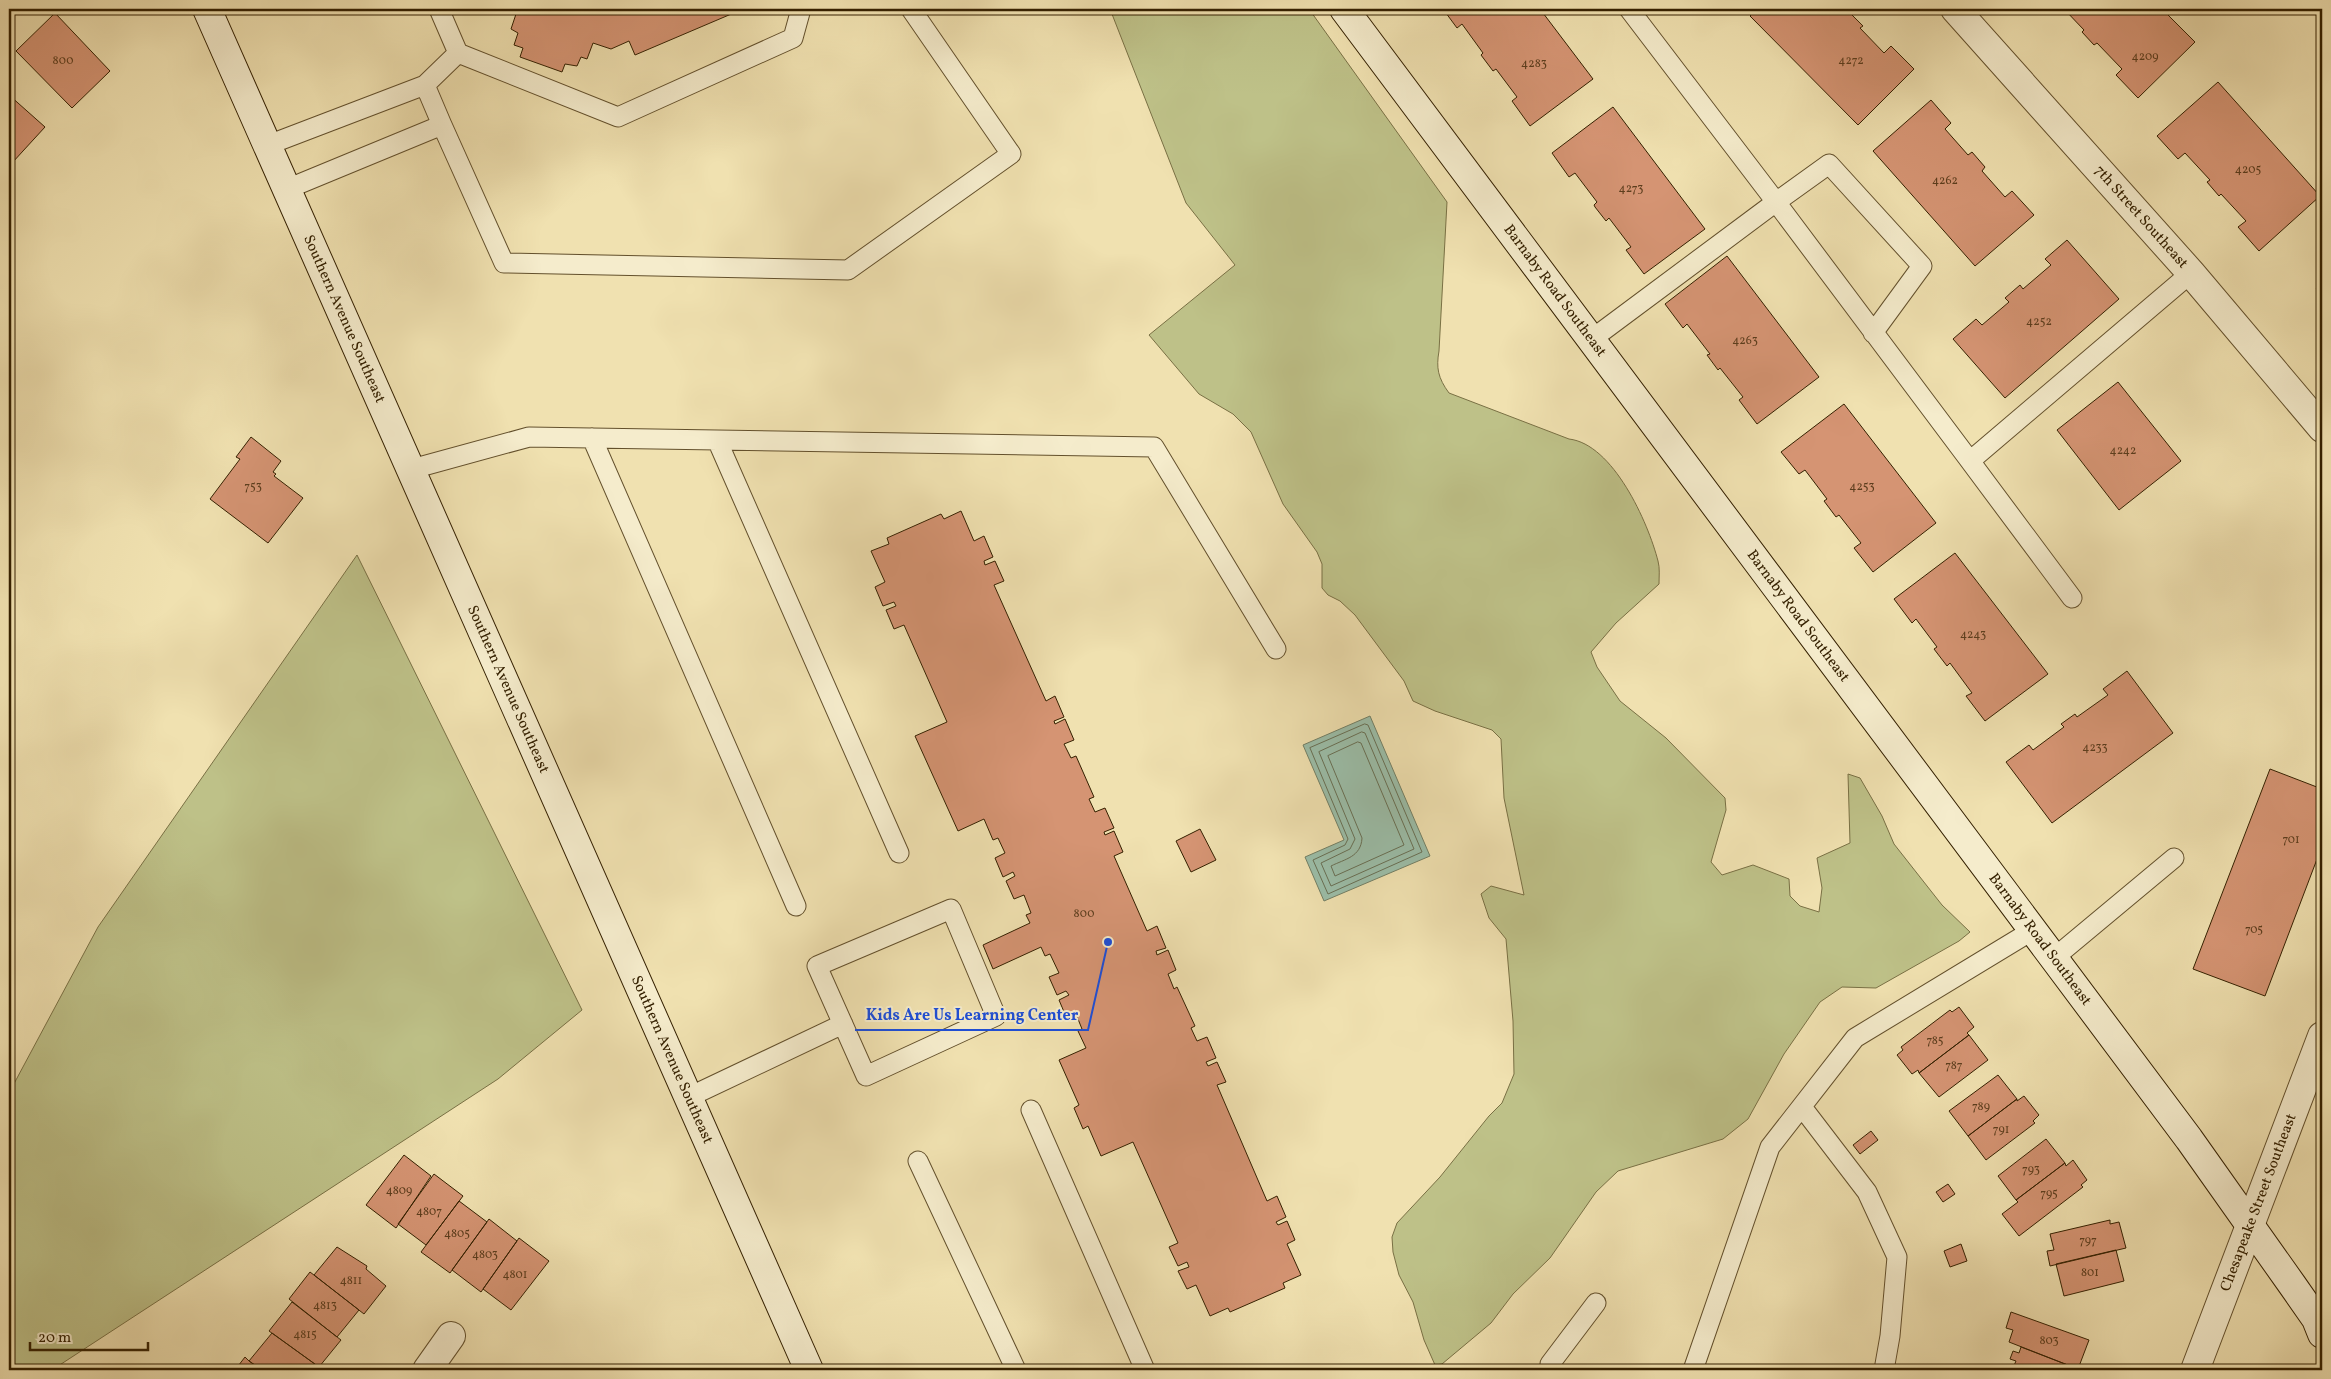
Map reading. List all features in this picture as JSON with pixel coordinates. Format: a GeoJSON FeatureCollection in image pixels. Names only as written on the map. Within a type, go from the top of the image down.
{"type":"FeatureCollection","features":[{"type":"Feature","properties":{"kind":"street","name":"Southern Avenue Southeast"},"geometry":{"type":"LineString","coordinates":[[207,9],[809,1370]]}},
{"type":"Feature","properties":{"kind":"street","name":"Barnaby Road Southeast"},"geometry":{"type":"LineString","coordinates":[[1344,9],[2250,1222],[2316,1319],[2322,1334]]}},
{"type":"Feature","properties":{"kind":"street","name":"7th Street Southeast"},"geometry":{"type":"LineString","coordinates":[[1955,9],[2191,273],[2322,428]]}},
{"type":"Feature","properties":{"kind":"street","name":"Chesapeake Street Southeast"},"geometry":{"type":"LineString","coordinates":[[2195,1370],[2322,1036]]}},
{"type":"Feature","properties":{"kind":"street"},"geometry":{"type":"LineString","coordinates":[[427,1370],[451,1336]]}},
{"type":"Feature","properties":{"kind":"lane"},"geometry":{"type":"LineString","coordinates":[[439,9],[458,53],[618,117],[793,38],[801,9]]}},
{"type":"Feature","properties":{"kind":"lane"},"geometry":{"type":"LineString","coordinates":[[425,85],[504,263],[848,270],[1010,154],[911,9]]}},
{"type":"Feature","properties":{"kind":"lane"},"geometry":{"type":"LineString","coordinates":[[1629,9],[2072,598]]}},
{"type":"Feature","properties":{"kind":"lane"},"geometry":{"type":"LineString","coordinates":[[268,145],[425,85],[458,53]]}},
{"type":"Feature","properties":{"kind":"lane"},"geometry":{"type":"LineString","coordinates":[[287,189],[442,125]]}},
{"type":"Feature","properties":{"kind":"lane"},"geometry":{"type":"LineString","coordinates":[[1592,340],[1828,164],[1922,266],[1873,333]]}},
{"type":"Feature","properties":{"kind":"lane"},"geometry":{"type":"LineString","coordinates":[[1970,461],[2191,273]]}},
{"type":"Feature","properties":{"kind":"lane"},"geometry":{"type":"LineString","coordinates":[[412,469],[529,437],[1154,448],[1276,649]]}},
{"type":"Feature","properties":{"kind":"lane"},"geometry":{"type":"LineString","coordinates":[[592,438],[796,906]]}},
{"type":"Feature","properties":{"kind":"lane"},"geometry":{"type":"LineString","coordinates":[[717,440],[899,853]]}},
{"type":"Feature","properties":{"kind":"lane"},"geometry":{"type":"LineString","coordinates":[[2054,958],[2174,858]]}},
{"type":"Feature","properties":{"kind":"lane"},"geometry":{"type":"LineString","coordinates":[[952,909],[996,1016],[866,1076],[843,1024],[817,966],[952,909]]}},
{"type":"Feature","properties":{"kind":"lane"},"geometry":{"type":"LineString","coordinates":[[1693,1370],[1770,1147],[1855,1038],[2033,930]]}},
{"type":"Feature","properties":{"kind":"lane"},"geometry":{"type":"LineString","coordinates":[[689,1096],[843,1024]]}},
{"type":"Feature","properties":{"kind":"lane"},"geometry":{"type":"LineString","coordinates":[[1802,1107],[1866,1192],[1897,1257],[1890,1336],[1884,1370]]}},
{"type":"Feature","properties":{"kind":"lane"},"geometry":{"type":"LineString","coordinates":[[1031,1110],[1146,1370]]}},
{"type":"Feature","properties":{"kind":"lane"},"geometry":{"type":"LineString","coordinates":[[918,1160],[1016,1370]]}},
{"type":"Feature","properties":{"kind":"lane"},"geometry":{"type":"LineString","coordinates":[[1551,1368],[1596,1303]]}},
{"type":"Feature","properties":{"kind":"green space"},"geometry":{"type":"Polygon","coordinates":[[[1110,9],[1309,9],[1447,202],[1438,363],[1440,378],[1445,388],[1449,393],[1585,444],[1600,455],[1614,470],[1626,487],[1646,526],[1658,561],[1659,584],[1616,623],[1591,652],[1597,667],[1620,701],[1666,738],[1725,798],[1726,810],[1711,862],[1722,875],[1753,865],[1789,879],[1790,896],[1800,906],[1819,912],[1822,888],[1817,858],[1850,843],[1848,774],[1860,778],[1882,816],[1894,844],[1942,905],[1970,932],[1959,941],[1876,988],[1842,987],[1820,1002],[1784,1054],[1748,1119],[1723,1139],[1618,1171],[1596,1192],[1550,1258],[1513,1294],[1491,1323],[1442,1364],[1435,1365],[1424,1340],[1413,1302],[1399,1275],[1393,1252],[1392,1237],[1397,1223],[1440,1177],[1489,1116],[1502,1103],[1514,1074],[1513,1021],[1506,939],[1489,918],[1481,894],[1491,886],[1524,895],[1504,798],[1501,739],[1492,730],[1435,711],[1413,701],[1404,681],[1355,615],[1340,601],[1328,595],[1322,588],[1322,564],[1317,552],[1283,504],[1251,432],[1233,414],[1199,394],[1149,335],[1235,265],[1186,203],[1110,9]]]}},
{"type":"Feature","properties":{"kind":"green space"},"geometry":{"type":"Polygon","coordinates":[[[357,555],[582,1010],[498,1079],[52,1370],[9,1370],[9,1093],[98,927],[357,555]]]}},
{"type":"Feature","properties":{"kind":"water"},"geometry":{"type":"Polygon","coordinates":[[[1370,716],[1430,856],[1324,901],[1305,857],[1344,840],[1303,745],[1370,716]]]}},
{"type":"Feature","properties":{"kind":"building"},"geometry":{"type":"Polygon","coordinates":[[[502,9],[743,9],[635,55],[629,41],[611,49],[593,43],[587,59],[581,57],[577,66],[565,64],[562,72],[520,57],[523,48],[514,45],[518,33],[511,29],[516,14],[502,9]]]}},
{"type":"Feature","properties":{"kind":"building"},"geometry":{"type":"Polygon","coordinates":[[[1443,9],[1540,9],[1593,79],[1530,126],[1512,101],[1517,97],[1496,69],[1493,71],[1481,55],[1483,53],[1462,24],[1457,28],[1443,9]]]}},
{"type":"Feature","properties":{"kind":"building"},"geometry":{"type":"Polygon","coordinates":[[[1757,9],[1840,9],[1845,14],[1848,11],[1863,26],[1860,28],[1884,53],[1891,46],[1914,69],[1858,125],[1750,16],[1757,9]]]}},
{"type":"Feature","properties":{"kind":"building"},"geometry":{"type":"Polygon","coordinates":[[[2064,9],[2162,9],[2195,42],[2138,98],[2116,75],[2122,69],[2097,43],[2094,45],[2082,32],[2084,30],[2064,9]]]}},
{"type":"Feature","properties":{"kind":"building"},"geometry":{"type":"Polygon","coordinates":[[[55,13],[110,71],[72,108],[16,51],[55,13]]]}},
{"type":"Feature","properties":{"kind":"building"},"geometry":{"type":"Polygon","coordinates":[[[2218,82],[2320,196],[2259,251],[2238,227],[2246,221],[2221,194],[2219,196],[2207,182],[2210,180],[2185,153],[2178,159],[2157,136],[2218,82]]]}},
{"type":"Feature","properties":{"kind":"building"},"geometry":{"type":"Polygon","coordinates":[[[9,95],[45,127],[12,163],[9,160],[9,95]]]}},
{"type":"Feature","properties":{"kind":"building"},"geometry":{"type":"Polygon","coordinates":[[[1931,100],[1951,123],[1945,129],[1968,155],[1972,152],[1985,167],[1982,171],[2005,197],[2012,191],[2034,215],[1975,266],[1873,151],[1931,100]]]}},
{"type":"Feature","properties":{"kind":"building"},"geometry":{"type":"Polygon","coordinates":[[[1613,107],[1705,229],[1644,274],[1626,250],[1631,247],[1609,218],[1606,221],[1595,207],[1594,205],[1597,202],[1575,173],[1569,177],[1552,153],[1613,107]]]}},
{"type":"Feature","properties":{"kind":"building"},"geometry":{"type":"Polygon","coordinates":[[[2067,240],[2119,299],[2005,398],[1953,339],[1976,319],[1982,325],[2009,302],[2005,298],[2020,285],[2023,289],[2051,265],[2045,259],[2067,240]]]}},
{"type":"Feature","properties":{"kind":"building"},"geometry":{"type":"Polygon","coordinates":[[[1727,256],[1819,377],[1757,424],[1739,400],[1743,397],[1720,368],[1718,370],[1707,355],[1710,354],[1687,324],[1683,328],[1665,304],[1727,256]]]}},
{"type":"Feature","properties":{"kind":"building"},"geometry":{"type":"Polygon","coordinates":[[[2322,282],[2322,295],[2316,289],[2322,282]]]}},
{"type":"Feature","properties":{"kind":"building"},"geometry":{"type":"Polygon","coordinates":[[[2118,382],[2181,461],[2119,510],[2057,430],[2118,382]]]}},
{"type":"Feature","properties":{"kind":"building"},"geometry":{"type":"Polygon","coordinates":[[[1844,404],[1936,523],[1873,572],[1854,548],[1861,543],[1839,515],[1836,517],[1824,501],[1827,499],[1805,470],[1799,474],[1781,452],[1844,404]]]}},
{"type":"Feature","properties":{"kind":"building"},"geometry":{"type":"Polygon","coordinates":[[[251,437],[281,461],[273,472],[276,474],[274,476],[303,498],[268,543],[210,499],[240,459],[236,457],[251,437]]]}},
{"type":"Feature","properties":{"kind":"building"},"geometry":{"type":"Polygon","coordinates":[[[961,511],[974,541],[984,536],[993,557],[984,561],[985,565],[995,561],[1004,581],[994,585],[1046,701],[1055,696],[1064,717],[1054,721],[1055,724],[1065,719],[1074,740],[1064,744],[1071,758],[1076,756],[1094,797],[1089,799],[1095,812],[1105,808],[1114,828],[1104,832],[1105,835],[1114,831],[1123,852],[1114,856],[1147,931],[1157,926],[1166,948],[1156,951],[1157,955],[1168,950],[1176,970],[1168,974],[1174,989],[1177,987],[1195,1026],[1191,1028],[1197,1041],[1207,1037],[1216,1058],[1206,1062],[1208,1066],[1217,1062],[1226,1082],[1217,1085],[1267,1201],[1277,1196],[1286,1217],[1276,1222],[1278,1225],[1287,1221],[1295,1240],[1287,1244],[1301,1275],[1283,1283],[1285,1288],[1230,1312],[1228,1308],[1210,1316],[1196,1285],[1187,1289],[1178,1271],[1189,1267],[1187,1262],[1178,1266],[1169,1247],[1178,1243],[1133,1142],[1101,1156],[1088,1126],[1083,1129],[1074,1108],[1079,1105],[1059,1060],[1086,1048],[1078,1031],[1082,1029],[1076,1014],[1067,1019],[1059,1000],[1069,995],[1066,991],[1057,995],[1049,977],[1059,973],[1050,954],[1045,956],[1041,947],[993,969],[983,945],[1030,923],[1026,915],[1031,913],[1024,895],[1014,899],[1006,881],[1015,876],[1013,872],[1003,877],[995,858],[1005,853],[998,838],[993,840],[984,819],[958,831],[915,736],[947,722],[904,625],[894,629],[886,610],[896,606],[894,602],[883,606],[875,587],[885,582],[871,551],[889,544],[887,538],[941,514],[944,519],[961,511]]]}},
{"type":"Feature","properties":{"kind":"building"},"geometry":{"type":"Polygon","coordinates":[[[1955,553],[2048,674],[1985,721],[1966,696],[1972,693],[1950,663],[1947,666],[1934,649],[1937,647],[1916,619],[1912,623],[1894,599],[1955,553]]]}},
{"type":"Feature","properties":{"kind":"building"},"geometry":{"type":"Polygon","coordinates":[[[2127,671],[2173,733],[2052,823],[2006,762],[2029,745],[2033,750],[2064,727],[2061,724],[2075,714],[2077,717],[2108,695],[2103,689],[2127,671]]]}},
{"type":"Feature","properties":{"kind":"building"},"geometry":{"type":"Polygon","coordinates":[[[2270,769],[2322,789],[2322,846],[2265,996],[2193,969],[2270,769]]]}},
{"type":"Feature","properties":{"kind":"building"},"geometry":{"type":"Polygon","coordinates":[[[1200,829],[1216,860],[1191,872],[1176,841],[1200,829]]]}},
{"type":"Feature","properties":{"kind":"building"},"geometry":{"type":"Polygon","coordinates":[[[1959,1007],[1974,1027],[1967,1033],[1969,1035],[1919,1073],[1918,1070],[1912,1074],[1897,1055],[1903,1050],[1901,1047],[1950,1010],[1952,1012],[1959,1007]]]}},
{"type":"Feature","properties":{"kind":"building"},"geometry":{"type":"Polygon","coordinates":[[[1969,1035],[1988,1060],[1939,1097],[1919,1073],[1969,1035]]]}},
{"type":"Feature","properties":{"kind":"building"},"geometry":{"type":"Polygon","coordinates":[[[1998,1075],[2017,1099],[1968,1136],[1949,1111],[1998,1075]]]}},
{"type":"Feature","properties":{"kind":"building"},"geometry":{"type":"Polygon","coordinates":[[[2024,1096],[2039,1115],[2033,1121],[2035,1123],[1986,1160],[1968,1136],[2017,1099],[2017,1101],[2024,1096]]]}},
{"type":"Feature","properties":{"kind":"building"},"geometry":{"type":"Polygon","coordinates":[[[1871,1131],[1878,1140],[1860,1154],[1853,1145],[1871,1131]]]}},
{"type":"Feature","properties":{"kind":"building"},"geometry":{"type":"Polygon","coordinates":[[[2046,1139],[2065,1163],[2016,1200],[1998,1176],[2046,1139]]]}},
{"type":"Feature","properties":{"kind":"building"},"geometry":{"type":"Polygon","coordinates":[[[404,1155],[431,1176],[396,1228],[366,1205],[404,1155]]]}},
{"type":"Feature","properties":{"kind":"building"},"geometry":{"type":"Polygon","coordinates":[[[2073,1160],[2087,1180],[2081,1185],[2083,1187],[2019,1236],[2002,1214],[2018,1202],[2016,1200],[2065,1163],[2066,1166],[2073,1160]]]}},
{"type":"Feature","properties":{"kind":"building"},"geometry":{"type":"Polygon","coordinates":[[[434,1174],[463,1196],[426,1245],[398,1224],[434,1174]]]}},
{"type":"Feature","properties":{"kind":"building"},"geometry":{"type":"Polygon","coordinates":[[[1948,1184],[1955,1194],[1943,1202],[1936,1192],[1948,1184]]]}},
{"type":"Feature","properties":{"kind":"building"},"geometry":{"type":"Polygon","coordinates":[[[459,1201],[487,1222],[450,1273],[421,1252],[459,1201]]]}},
{"type":"Feature","properties":{"kind":"building"},"geometry":{"type":"Polygon","coordinates":[[[489,1219],[517,1241],[481,1292],[452,1270],[489,1219]]]}},
{"type":"Feature","properties":{"kind":"building"},"geometry":{"type":"Polygon","coordinates":[[[2110,1220],[2110,1224],[2119,1222],[2126,1248],[2050,1266],[2047,1251],[2054,1250],[2050,1234],[2110,1220]]]}},
{"type":"Feature","properties":{"kind":"building"},"geometry":{"type":"Polygon","coordinates":[[[519,1238],[549,1261],[511,1310],[483,1289],[519,1238]]]}},
{"type":"Feature","properties":{"kind":"building"},"geometry":{"type":"Polygon","coordinates":[[[1961,1244],[1967,1261],[1950,1267],[1944,1251],[1961,1244]]]}},
{"type":"Feature","properties":{"kind":"building"},"geometry":{"type":"Polygon","coordinates":[[[337,1247],[367,1266],[366,1269],[386,1286],[364,1314],[314,1275],[337,1247]]]}},
{"type":"Feature","properties":{"kind":"building"},"geometry":{"type":"Polygon","coordinates":[[[2116,1250],[2124,1281],[2064,1296],[2056,1264],[2116,1250]]]}},
{"type":"Feature","properties":{"kind":"building"},"geometry":{"type":"Polygon","coordinates":[[[310,1272],[359,1310],[337,1337],[289,1299],[310,1272]]]}},
{"type":"Feature","properties":{"kind":"building"},"geometry":{"type":"Polygon","coordinates":[[[292,1302],[341,1340],[319,1367],[269,1331],[292,1302]]]}},
{"type":"Feature","properties":{"kind":"building"},"geometry":{"type":"Polygon","coordinates":[[[2011,1312],[2089,1340],[2078,1369],[2009,1342],[2013,1330],[2006,1328],[2011,1312]]]}},
{"type":"Feature","properties":{"kind":"building"},"geometry":{"type":"Polygon","coordinates":[[[272,1333],[323,1370],[262,1370],[249,1361],[272,1333]]]}},
{"type":"Feature","properties":{"kind":"building"},"geometry":{"type":"Polygon","coordinates":[[[2021,1347],[2078,1369],[2012,1370],[2016,1361],[2010,1359],[2013,1351],[2019,1353],[2021,1347]]]}},
{"type":"Feature","properties":{"kind":"building"},"geometry":{"type":"Polygon","coordinates":[[[245,1357],[249,1361],[262,1370],[235,1370],[245,1357]]]}},
{"type":"Feature","properties":{"kind":"place","name":"Kids Are Us Learning Center"},"geometry":{"type":"Point","coordinates":[1108,942]}}]}
